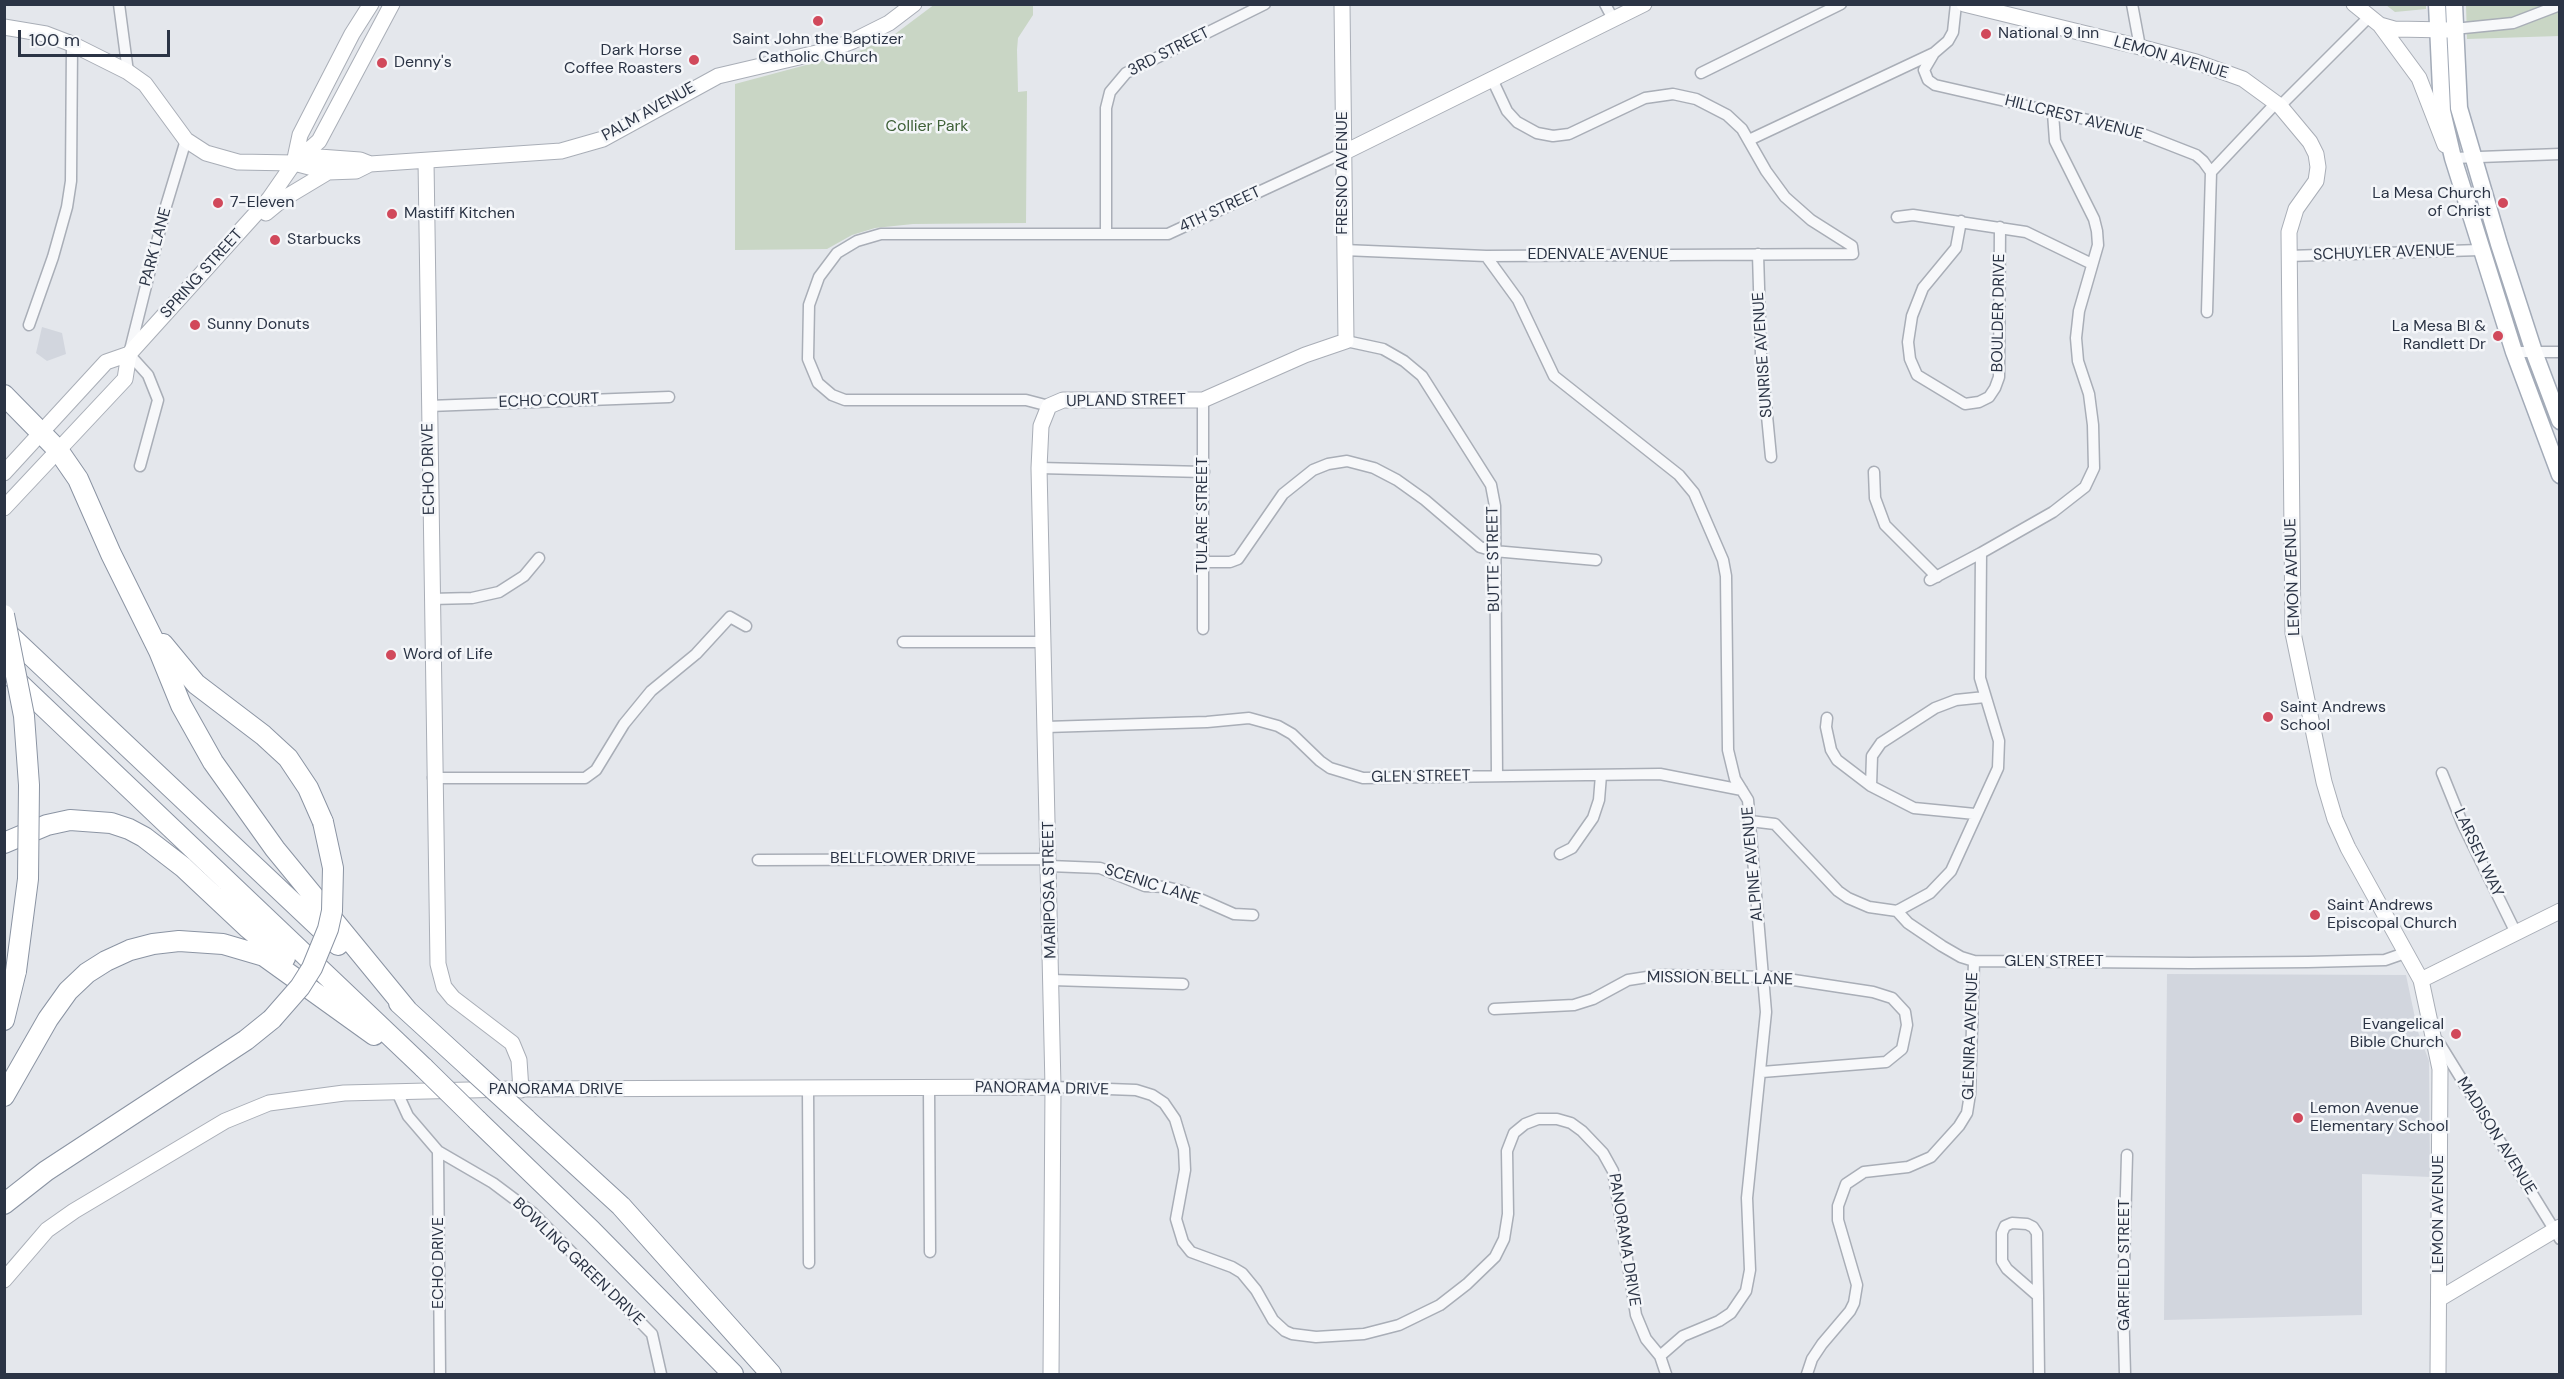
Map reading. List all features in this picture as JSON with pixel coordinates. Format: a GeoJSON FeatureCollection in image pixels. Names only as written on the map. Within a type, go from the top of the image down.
{"type":"FeatureCollection","features":[{"type":"Feature","properties":{"kind":"highway"},"geometry":{"type":"LineString","coordinates":[[4,395],[58,450],[78,479],[181,705],[213,762],[275,849],[407,1011]]}},
{"type":"Feature","properties":{"kind":"highway"},"geometry":{"type":"LineString","coordinates":[[4,1204],[46,1171],[246,1040],[272,1019],[300,987],[312,968],[332,911],[333,868],[323,822],[308,788],[288,758],[263,735],[196,684],[140,612]]}},
{"type":"Feature","properties":{"kind":"highway"},"geometry":{"type":"LineString","coordinates":[[4,615],[19,682],[30,785],[28,879],[16,971],[4,1020]]}},
{"type":"Feature","properties":{"kind":"highway"},"geometry":{"type":"LineString","coordinates":[[4,630],[407,1011],[621,1206],[771,1374]]}},
{"type":"Feature","properties":{"kind":"highway"},"geometry":{"type":"LineString","coordinates":[[4,669],[424,1068],[592,1231],[733,1374]]}},
{"type":"Feature","properties":{"kind":"highway"},"geometry":{"type":"LineString","coordinates":[[4,843],[47,825],[70,820],[111,822],[144,837],[183,867],[248,928],[424,1068]]}},
{"type":"Feature","properties":{"kind":"highway"},"geometry":{"type":"LineString","coordinates":[[4,1096],[48,1019],[68,991],[87,973],[130,951],[153,944],[179,941],[223,944],[264,956],[424,1068]]}},
{"type":"Feature","properties":{"kind":"main road"},"geometry":{"type":"LineString","coordinates":[[2437,4],[2445,30],[2459,108],[2473,157],[2534,352],[2559,421]]}},
{"type":"Feature","properties":{"kind":"main road"},"geometry":{"type":"LineString","coordinates":[[2454,4],[2445,30],[2442,111],[2480,250],[2559,475]]}},
{"type":"Feature","properties":{"kind":"street"},"geometry":{"type":"LineString","coordinates":[[119,4],[128,72]]}},
{"type":"Feature","properties":{"kind":"street","name":"SPRING STREET"},"geometry":{"type":"LineString","coordinates":[[4,473],[106,362],[129,354],[269,199],[294,163],[319,141],[392,4]]}},
{"type":"Feature","properties":{"kind":"street","name":"PALM AVENUE"},"geometry":{"type":"LineString","coordinates":[[294,163],[328,172],[356,171],[370,164],[561,151],[603,139],[715,78],[845,44],[890,23],[914,4]]}},
{"type":"Feature","properties":{"kind":"street","name":"3RD STREET"},"geometry":{"type":"LineString","coordinates":[[1106,234],[1106,108],[1110,92],[1126,73],[1265,4]]}},
{"type":"Feature","properties":{"kind":"street","name":"FRESNO AVENUE"},"geometry":{"type":"LineString","coordinates":[[1342,4],[1346,340]]}},
{"type":"Feature","properties":{"kind":"street"},"geometry":{"type":"LineString","coordinates":[[1605,4],[1612,20]]}},
{"type":"Feature","properties":{"kind":"street","name":"4TH STREET"},"geometry":{"type":"LineString","coordinates":[[808,359],[809,305],[812,291],[819,277],[837,253],[857,241],[881,234],[1168,234],[1343,153],[1644,4]]}},
{"type":"Feature","properties":{"kind":"street"},"geometry":{"type":"LineString","coordinates":[[1701,73],[1841,4]]}},
{"type":"Feature","properties":{"kind":"street"},"geometry":{"type":"LineString","coordinates":[[1492,79],[1512,117],[1537,133],[1553,136],[1569,134],[1646,98],[1673,94],[1696,99],[1726,115],[1742,129],[1749,140],[1934,53],[1948,41],[1953,32],[1956,4]]}},
{"type":"Feature","properties":{"kind":"street","name":"LEMON AVENUE"},"geometry":{"type":"LineString","coordinates":[[1964,4],[2196,62],[2243,79],[2278,105],[2310,142],[2316,154],[2318,167],[2313,187],[2293,216],[2289,232],[2293,633],[2324,782],[2335,819],[2348,848],[2421,980],[2433,1033],[2440,1069],[2438,1374]]}},
{"type":"Feature","properties":{"kind":"street"},"geometry":{"type":"LineString","coordinates":[[2132,4],[2140,47]]}},
{"type":"Feature","properties":{"kind":"street"},"geometry":{"type":"LineString","coordinates":[[2354,4],[2375,21],[2419,78],[2444,144],[2453,158],[2559,154]]}},
{"type":"Feature","properties":{"kind":"street"},"geometry":{"type":"LineString","coordinates":[[2375,21],[2394,29],[2445,30],[2513,23],[2559,5]]}},
{"type":"Feature","properties":{"kind":"street"},"geometry":{"type":"LineString","coordinates":[[367,10],[379,28]]}},
{"type":"Feature","properties":{"kind":"street","name":"SPRING STREET"},"geometry":{"type":"LineString","coordinates":[[294,163],[300,135],[367,10]]}},
{"type":"Feature","properties":{"kind":"street"},"geometry":{"type":"LineString","coordinates":[[2207,312],[2211,172],[2278,105],[2375,21]]}},
{"type":"Feature","properties":{"kind":"street"},"geometry":{"type":"LineString","coordinates":[[4,27],[46,34],[72,44],[128,72],[145,84],[186,140],[206,153],[224,159],[294,163]]}},
{"type":"Feature","properties":{"kind":"street"},"geometry":{"type":"LineString","coordinates":[[29,325],[68,207],[71,181],[72,44]]}},
{"type":"Feature","properties":{"kind":"street","name":"HILLCREST AVENUE"},"geometry":{"type":"LineString","coordinates":[[1934,53],[1924,70],[1932,83],[2132,130],[2196,155],[2211,172]]}},
{"type":"Feature","properties":{"kind":"street"},"geometry":{"type":"LineString","coordinates":[[1874,472],[1875,498],[1885,525],[1934,579],[2053,512],[2085,487],[2094,468],[2093,425],[2089,394],[2078,361],[2076,338],[2079,311],[2098,245],[2096,225],[2055,141],[2053,112]]}},
{"type":"Feature","properties":{"kind":"street","name":"PARK LANE"},"geometry":{"type":"LineString","coordinates":[[129,354],[186,140]]}},
{"type":"Feature","properties":{"kind":"street","name":"EDENVALE AVENUE"},"geometry":{"type":"LineString","coordinates":[[1344,250],[1486,256],[1853,254],[1852,246],[1811,220],[1785,197],[1766,171],[1749,140]]}},
{"type":"Feature","properties":{"kind":"street","name":"PALM AVENUE"},"geometry":{"type":"LineString","coordinates":[[294,163],[319,157],[360,160],[370,164]]}},
{"type":"Feature","properties":{"kind":"street","name":"ECHO DRIVE"},"geometry":{"type":"LineString","coordinates":[[426,161],[433,778],[440,976],[444,987],[453,998],[512,1043],[519,1059],[521,1090]]}},
{"type":"Feature","properties":{"kind":"street"},"geometry":{"type":"LineString","coordinates":[[252,218],[264,215],[283,199],[328,172]]}},
{"type":"Feature","properties":{"kind":"street"},"geometry":{"type":"LineString","coordinates":[[1897,217],[1913,214],[2000,226],[2026,232],[2092,264]]}},
{"type":"Feature","properties":{"kind":"street","name":"BOULDER DRIVE"},"geometry":{"type":"LineString","coordinates":[[1961,221],[1956,248],[1923,288],[1912,316],[1908,342],[1910,359],[1917,375],[1965,404],[1979,402],[1989,397],[1999,377],[2000,226]]}},
{"type":"Feature","properties":{"kind":"street","name":"SCHUYLER AVENUE"},"geometry":{"type":"LineString","coordinates":[[2288,256],[2480,250]]}},
{"type":"Feature","properties":{"kind":"street","name":"SUNRISE AVENUE"},"geometry":{"type":"LineString","coordinates":[[1758,254],[1761,354],[1771,457]]}},
{"type":"Feature","properties":{"kind":"street","name":"ALPINE AVENUE"},"geometry":{"type":"LineString","coordinates":[[1486,256],[1518,300],[1554,376],[1678,475],[1694,494],[1723,560],[1726,576],[1728,750],[1735,780],[1749,800],[1766,1012],[1762,1072],[1747,1198],[1750,1270],[1746,1290],[1731,1313],[1719,1321],[1683,1336],[1660,1356]]}},
{"type":"Feature","properties":{"kind":"street","name":"UPLAND STREET"},"geometry":{"type":"LineString","coordinates":[[808,359],[818,383],[832,394],[845,400],[1026,400],[1049,406],[1070,399],[1203,400],[1305,355],[1346,340]]}},
{"type":"Feature","properties":{"kind":"street","name":"BUTTE STREET"},"geometry":{"type":"LineString","coordinates":[[1346,340],[1371,345],[1394,354],[1413,368],[1429,386],[1491,485],[1495,506],[1497,776]]}},
{"type":"Feature","properties":{"kind":"street"},"geometry":{"type":"LineString","coordinates":[[2514,352],[2559,352]]}},
{"type":"Feature","properties":{"kind":"street"},"geometry":{"type":"LineString","coordinates":[[129,354],[148,375],[158,400],[140,466]]}},
{"type":"Feature","properties":{"kind":"street","name":"SPRING STREET"},"geometry":{"type":"LineString","coordinates":[[4,508],[125,379],[129,354]]}},
{"type":"Feature","properties":{"kind":"street","name":"ECHO COURT"},"geometry":{"type":"LineString","coordinates":[[429,406],[669,397]]}},
{"type":"Feature","properties":{"kind":"street","name":"TULARE STREET"},"geometry":{"type":"LineString","coordinates":[[1203,400],[1203,629]]}},
{"type":"Feature","properties":{"kind":"street","name":"MARIPOSA STREET"},"geometry":{"type":"LineString","coordinates":[[1049,406],[1041,426],[1040,468],[1052,980],[1051,1374]]}},
{"type":"Feature","properties":{"kind":"street"},"geometry":{"type":"LineString","coordinates":[[1203,562],[1230,562],[1238,559],[1283,494],[1313,470],[1328,464],[1347,461],[1374,468],[1397,480],[1425,500],[1480,547],[1494,551],[1596,560]]}},
{"type":"Feature","properties":{"kind":"street"},"geometry":{"type":"LineString","coordinates":[[1040,468],[1204,471]]}},
{"type":"Feature","properties":{"kind":"street"},"geometry":{"type":"LineString","coordinates":[[1750,821],[1775,824],[1838,891],[1869,908],[1897,911],[1930,893],[1946,878],[1955,863],[2000,761],[1999,741],[1980,678],[1981,554]]}},
{"type":"Feature","properties":{"kind":"street"},"geometry":{"type":"LineString","coordinates":[[431,599],[472,598],[499,592],[524,576],[539,558]]}},
{"type":"Feature","properties":{"kind":"street"},"geometry":{"type":"LineString","coordinates":[[433,778],[585,778],[596,770],[624,724],[651,691],[696,654],[730,617],[746,626]]}},
{"type":"Feature","properties":{"kind":"street"},"geometry":{"type":"LineString","coordinates":[[903,642],[1044,642]]}},
{"type":"Feature","properties":{"kind":"street"},"geometry":{"type":"LineString","coordinates":[[1871,786],[1872,756],[1881,743],[1935,708],[1956,700],[1985,697]]}},
{"type":"Feature","properties":{"kind":"street","name":"GLEN STREET"},"geometry":{"type":"LineString","coordinates":[[1046,727],[1207,722],[1249,718],[1278,726],[1292,734],[1330,768],[1363,778],[1660,774],[1742,790]]}},
{"type":"Feature","properties":{"kind":"street"},"geometry":{"type":"LineString","coordinates":[[1827,718],[1826,727],[1831,750],[1837,760],[1871,786],[1914,808],[1975,814]]}},
{"type":"Feature","properties":{"kind":"street","name":"LARSEN WAY"},"geometry":{"type":"LineString","coordinates":[[2442,773],[2463,825],[2516,933]]}},
{"type":"Feature","properties":{"kind":"street"},"geometry":{"type":"LineString","coordinates":[[1560,854],[1572,848],[1593,818],[1599,800],[1601,775]]}},
{"type":"Feature","properties":{"kind":"street","name":"BELLFLOWER DRIVE"},"geometry":{"type":"LineString","coordinates":[[758,860],[1049,863]]}},
{"type":"Feature","properties":{"kind":"street","name":"SCENIC LANE"},"geometry":{"type":"LineString","coordinates":[[1049,863],[1101,868],[1145,886],[1166,887],[1182,891],[1234,914],[1253,915]]}},
{"type":"Feature","properties":{"kind":"street","name":"GLEN STREET"},"geometry":{"type":"LineString","coordinates":[[1897,911],[1908,923],[1960,957],[1974,961],[2308,962],[2385,960],[2405,953]]}},
{"type":"Feature","properties":{"kind":"street"},"geometry":{"type":"LineString","coordinates":[[2421,980],[2558,915]]}},
{"type":"Feature","properties":{"kind":"street","name":"GLENIRA AVENUE"},"geometry":{"type":"LineString","coordinates":[[1807,1374],[1817,1352],[1854,1303],[1857,1285],[1838,1220],[1838,1206],[1846,1184],[1864,1172],[1908,1167],[1931,1157],[1959,1126],[1967,1113],[1970,1094],[1974,961]]}},
{"type":"Feature","properties":{"kind":"street","name":"MISSION BELL LANE"},"geometry":{"type":"LineString","coordinates":[[1494,1009],[1574,1005],[1593,999],[1628,980],[1649,975],[1764,977],[1887,995],[1901,1007],[1907,1025],[1902,1049],[1886,1062],[1762,1072]]}},
{"type":"Feature","properties":{"kind":"street"},"geometry":{"type":"LineString","coordinates":[[1052,980],[1183,984]]}},
{"type":"Feature","properties":{"kind":"street","name":"MADISON AVENUE"},"geometry":{"type":"LineString","coordinates":[[2433,1033],[2558,1232]]}},
{"type":"Feature","properties":{"kind":"street","name":"PANORAMA DRIVE"},"geometry":{"type":"LineString","coordinates":[[4,1280],[47,1230],[74,1211],[225,1121],[269,1103],[344,1093],[521,1090],[1053,1087],[1136,1090],[1152,1095],[1164,1103],[1175,1119],[1184,1149],[1185,1170],[1176,1219],[1183,1242],[1191,1252],[1242,1273],[1256,1290],[1273,1320],[1285,1330],[1292,1334],[1316,1337],[1355,1335],[1399,1325],[1440,1305],[1467,1284],[1495,1257],[1504,1239],[1508,1214],[1507,1151],[1514,1133],[1525,1124],[1538,1119],[1557,1119],[1571,1123],[1603,1153],[1613,1171],[1636,1315],[1646,1339],[1660,1356]]}},
{"type":"Feature","properties":{"kind":"street"},"geometry":{"type":"LineString","coordinates":[[808,1088],[809,1263]]}},
{"type":"Feature","properties":{"kind":"street"},"geometry":{"type":"LineString","coordinates":[[929,1088],[930,1252]]}},
{"type":"Feature","properties":{"kind":"street","name":"BOWLING GREEN DRIVE"},"geometry":{"type":"LineString","coordinates":[[397,1092],[408,1116],[438,1151],[493,1183],[541,1221],[652,1334],[661,1374]]}},
{"type":"Feature","properties":{"kind":"street","name":"ECHO DRIVE"},"geometry":{"type":"LineString","coordinates":[[438,1151],[440,1374]]}},
{"type":"Feature","properties":{"kind":"street","name":"GARFIELD STREET"},"geometry":{"type":"LineString","coordinates":[[2125,1374],[2123,1302],[2127,1155]]}},
{"type":"Feature","properties":{"kind":"street"},"geometry":{"type":"LineString","coordinates":[[2038,1296],[2007,1269],[2002,1261],[2002,1233],[2005,1226],[2012,1222],[2027,1224],[2037,1233],[2038,1296],[2039,1374]]}},
{"type":"Feature","properties":{"kind":"street"},"geometry":{"type":"LineString","coordinates":[[2439,1299],[2558,1232]]}},
{"type":"Feature","properties":{"kind":"street"},"geometry":{"type":"LineString","coordinates":[[1660,1356],[1666,1374]]}},
{"type":"Feature","properties":{"kind":"shaded area"},"geometry":{"type":"Polygon","coordinates":[[[42,327],[62,333],[66,354],[47,361],[36,353],[42,327]]]}},
{"type":"Feature","properties":{"kind":"shaded area","name":"Lemon Avenue Elementary School"},"geometry":{"type":"Polygon","coordinates":[[[2167,974],[2406,975],[2418,1032],[2429,1061],[2430,1177],[2362,1174],[2362,1315],[2164,1320],[2167,974]]]}},
{"type":"Feature","properties":{"kind":"green space","name":"Collier Park"},"geometry":{"type":"Polygon","coordinates":[[[935,4],[1033,5],[1033,15],[1018,38],[1017,50],[1018,92],[1027,91],[1026,223],[913,224],[875,228],[852,235],[827,249],[735,250],[735,84],[862,50],[895,34],[935,4]]]}},
{"type":"Feature","properties":{"kind":"green space"},"geometry":{"type":"Polygon","coordinates":[[[2386,5],[2426,5],[2426,9],[2395,12],[2386,5]]]}},
{"type":"Feature","properties":{"kind":"green space"},"geometry":{"type":"Polygon","coordinates":[[[2466,5],[2559,5],[2559,36],[2467,39],[2466,5]]]}},
{"type":"Feature","properties":{"kind":"place","name":"Saint John the Baptizer Catholic Church"},"geometry":{"type":"Point","coordinates":[818,21]}},
{"type":"Feature","properties":{"kind":"place","name":"National 9 Inn"},"geometry":{"type":"Point","coordinates":[1986,34]}},
{"type":"Feature","properties":{"kind":"place","name":"Dark Horse Coffee Roasters"},"geometry":{"type":"Point","coordinates":[694,60]}},
{"type":"Feature","properties":{"kind":"place","name":"Denny's"},"geometry":{"type":"Point","coordinates":[382,63]}},
{"type":"Feature","properties":{"kind":"place","name":"7-Eleven"},"geometry":{"type":"Point","coordinates":[218,203]}},
{"type":"Feature","properties":{"kind":"place","name":"La Mesa Church of Christ"},"geometry":{"type":"Point","coordinates":[2503,203]}},
{"type":"Feature","properties":{"kind":"place","name":"Mastiff Kitchen"},"geometry":{"type":"Point","coordinates":[392,214]}},
{"type":"Feature","properties":{"kind":"place","name":"Starbucks"},"geometry":{"type":"Point","coordinates":[275,240]}},
{"type":"Feature","properties":{"kind":"place","name":"Sunny Donuts"},"geometry":{"type":"Point","coordinates":[195,325]}},
{"type":"Feature","properties":{"kind":"place","name":"La Mesa Bl & Randlett Dr"},"geometry":{"type":"Point","coordinates":[2498,336]}},
{"type":"Feature","properties":{"kind":"place","name":"Word of Life"},"geometry":{"type":"Point","coordinates":[391,655]}},
{"type":"Feature","properties":{"kind":"place","name":"Saint Andrews School"},"geometry":{"type":"Point","coordinates":[2268,717]}},
{"type":"Feature","properties":{"kind":"place","name":"Saint Andrews Episcopal Church"},"geometry":{"type":"Point","coordinates":[2315,915]}},
{"type":"Feature","properties":{"kind":"place","name":"Evangelical Bible Church"},"geometry":{"type":"Point","coordinates":[2456,1034]}},
{"type":"Feature","properties":{"kind":"place","name":"Lemon Avenue Elementary School"},"geometry":{"type":"Point","coordinates":[2298,1118]}}]}
